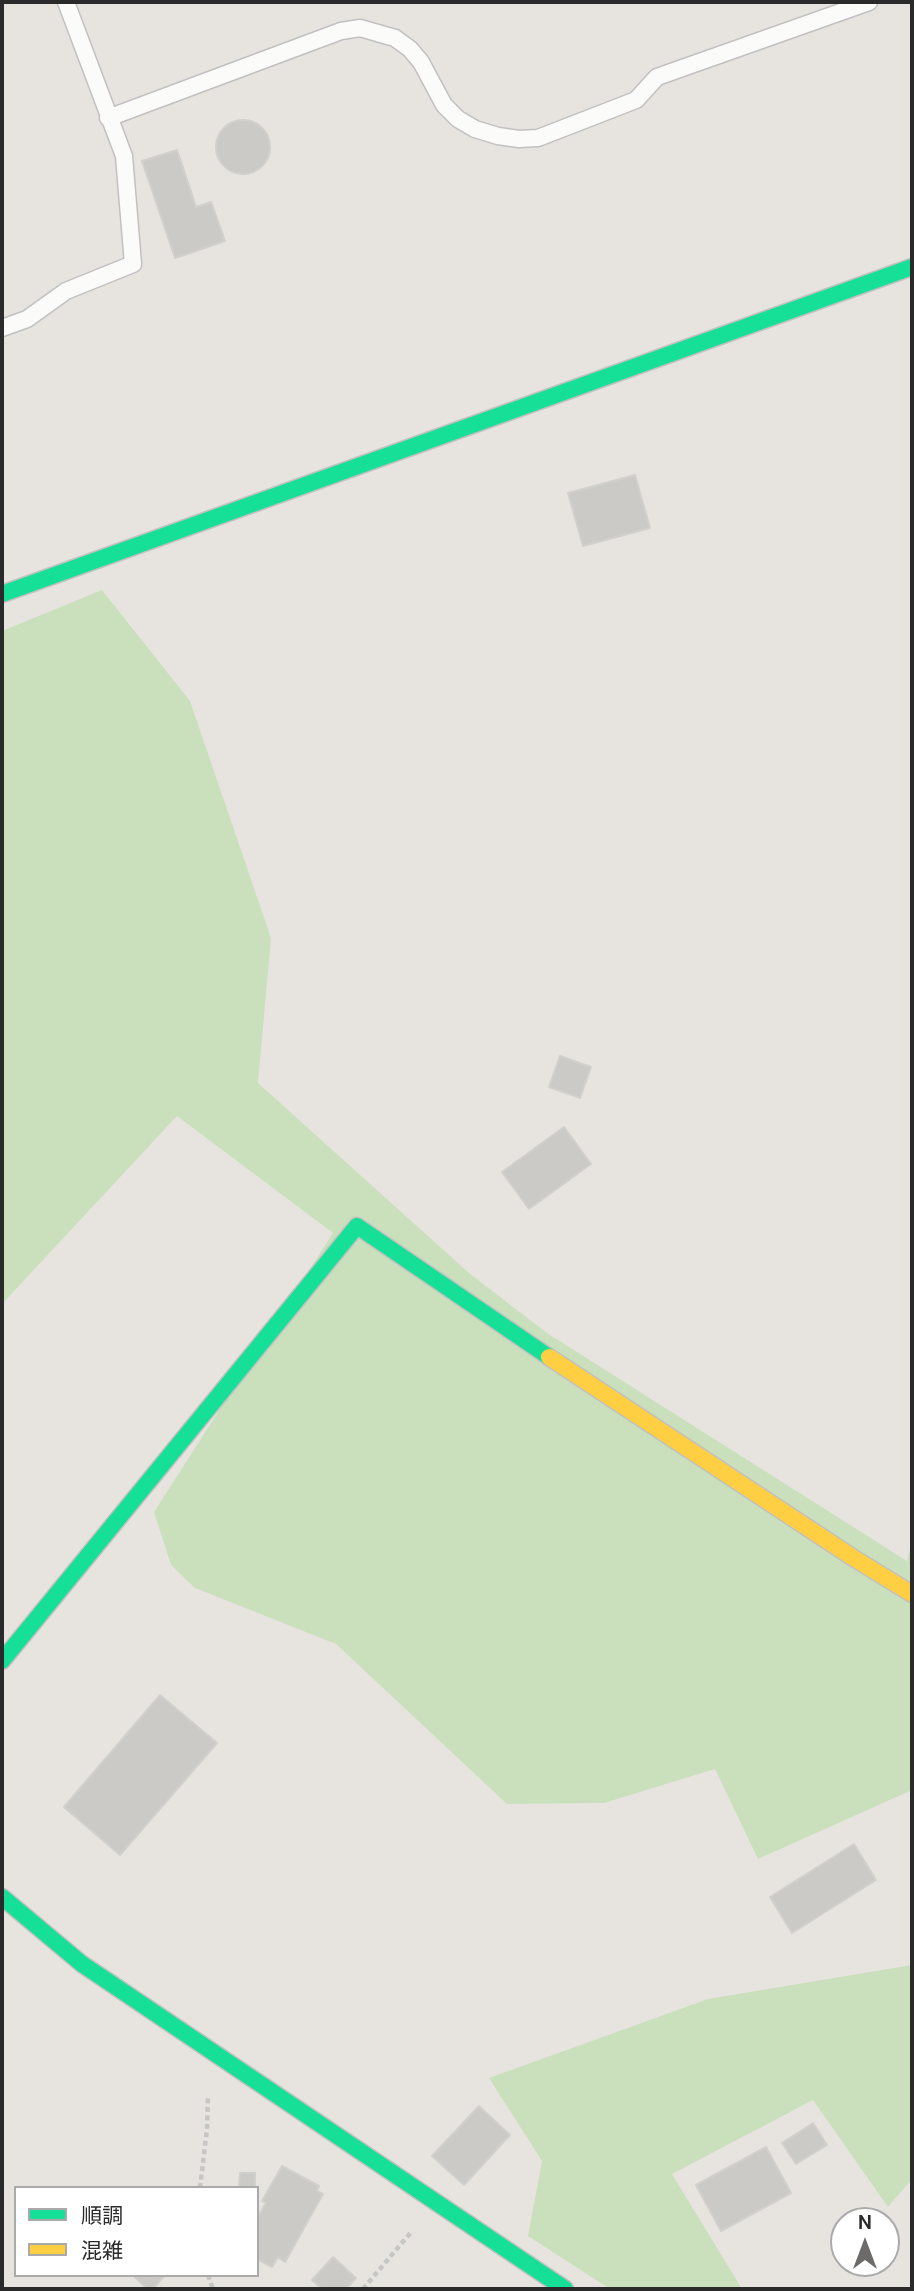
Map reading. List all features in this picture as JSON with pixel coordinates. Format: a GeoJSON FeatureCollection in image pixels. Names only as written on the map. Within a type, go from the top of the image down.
{"type":"FeatureCollection","features":[{"type":"Feature","properties":{"kind":"street"},"geometry":{"type":"LineString","coordinates":[[2,594],[912,267]]}},
{"type":"Feature","properties":{"kind":"street"},"geometry":{"type":"LineString","coordinates":[[2,1661],[357,1226],[587,1384],[912,1594]]}},
{"type":"Feature","properties":{"kind":"street"},"geometry":{"type":"LineString","coordinates":[[2,1897],[82,1964],[565,2289]]}},
{"type":"Feature","properties":{"kind":"lane"},"geometry":{"type":"LineString","coordinates":[[2,328],[27,319],[66,291],[133,264],[124,156],[66,2]]}},
{"type":"Feature","properties":{"kind":"lane"},"geometry":{"type":"LineString","coordinates":[[108,118],[341,31],[360,28],[395,38],[410,49],[421,62],[444,105],[458,119],[475,130],[519,139],[538,138],[636,100],[657,77],[869,2]]}},
{"type":"Feature","properties":{"kind":"path"},"geometry":{"type":"LineString","coordinates":[[200,2186],[207,2129],[209,2050]]}},
{"type":"Feature","properties":{"kind":"path"},"geometry":{"type":"LineString","coordinates":[[363,2289],[435,2202]]}},
{"type":"Feature","properties":{"kind":"green space"},"geometry":{"type":"Polygon","coordinates":[[[102,590],[190,701],[271,938],[258,1083],[469,1273],[547,1333],[907,1561],[912,1541],[912,1790],[758,1859],[715,1769],[604,1803],[507,1804],[336,1644],[195,1588],[171,1565],[154,1512],[333,1233],[177,1116],[2,1304],[2,631],[102,590]]]}},
{"type":"Feature","properties":{"kind":"green space"},"geometry":{"type":"Polygon","coordinates":[[[912,1965],[912,2179],[888,2207],[813,2100],[672,2174],[742,2289],[610,2289],[528,2236],[542,2161],[489,2078],[708,1999],[912,1965]]]}},
{"type":"Feature","properties":{"kind":"building"},"geometry":{"type":"Polygon","coordinates":[[[243,120],[262,128],[270,147],[262,166],[243,174],[224,166],[216,147],[224,128],[243,120]]]}},
{"type":"Feature","properties":{"kind":"building"},"geometry":{"type":"Polygon","coordinates":[[[177,150],[196,207],[211,202],[225,241],[175,258],[142,161],[177,150]]]}},
{"type":"Feature","properties":{"kind":"building"},"geometry":{"type":"Polygon","coordinates":[[[635,475],[650,528],[583,546],[568,493],[635,475]]]}},
{"type":"Feature","properties":{"kind":"building"},"geometry":{"type":"Polygon","coordinates":[[[560,1056],[591,1067],[580,1098],[549,1087],[560,1056]]]}},
{"type":"Feature","properties":{"kind":"building"},"geometry":{"type":"Polygon","coordinates":[[[564,1127],[591,1164],[529,1209],[502,1172],[564,1127]]]}},
{"type":"Feature","properties":{"kind":"building"},"geometry":{"type":"Polygon","coordinates":[[[160,1695],[217,1743],[120,1855],[64,1807],[160,1695]]]}},
{"type":"Feature","properties":{"kind":"building"},"geometry":{"type":"Polygon","coordinates":[[[854,1844],[876,1880],[792,1933],[770,1897],[854,1844]]]}},
{"type":"Feature","properties":{"kind":"building"},"geometry":{"type":"Polygon","coordinates":[[[479,2106],[510,2135],[464,2185],[432,2156],[479,2106]]]}},
{"type":"Feature","properties":{"kind":"building"},"geometry":{"type":"Polygon","coordinates":[[[813,2123],[827,2145],[796,2164],[782,2143],[813,2123]]]}},
{"type":"Feature","properties":{"kind":"building"},"geometry":{"type":"Polygon","coordinates":[[[766,2147],[791,2193],[721,2231],[696,2185],[766,2147]]]}},
{"type":"Feature","properties":{"kind":"building"},"geometry":{"type":"Polygon","coordinates":[[[282,2166],[319,2186],[317,2191],[323,2194],[285,2262],[278,2257],[272,2267],[259,2260],[259,2215],[266,2203],[262,2201],[282,2166]]]}},
{"type":"Feature","properties":{"kind":"building"},"geometry":{"type":"Polygon","coordinates":[[[240,2173],[255,2173],[255,2186],[239,2186],[240,2173]]]}},
{"type":"Feature","properties":{"kind":"building"},"geometry":{"type":"Polygon","coordinates":[[[333,2257],[356,2278],[346,2289],[322,2289],[312,2280],[333,2257]]]}},
{"type":"Feature","properties":{"kind":"building"},"geometry":{"type":"Polygon","coordinates":[[[134,2277],[163,2277],[153,2289],[148,2289],[134,2277]]]}},
{"type":"Feature","properties":{"kind":"traffic: fast"},"geometry":{"type":"LineString","coordinates":[[2,594],[912,267]]}},
{"type":"Feature","properties":{"kind":"traffic: fast"},"geometry":{"type":"LineString","coordinates":[[2,1661],[357,1226],[549,1357]]}},
{"type":"Feature","properties":{"kind":"traffic: fast"},"geometry":{"type":"LineString","coordinates":[[2,1897],[82,1964],[565,2289]]}},
{"type":"Feature","properties":{"kind":"traffic: slow"},"geometry":{"type":"LineString","coordinates":[[549,1357],[912,1594]]}}]}
